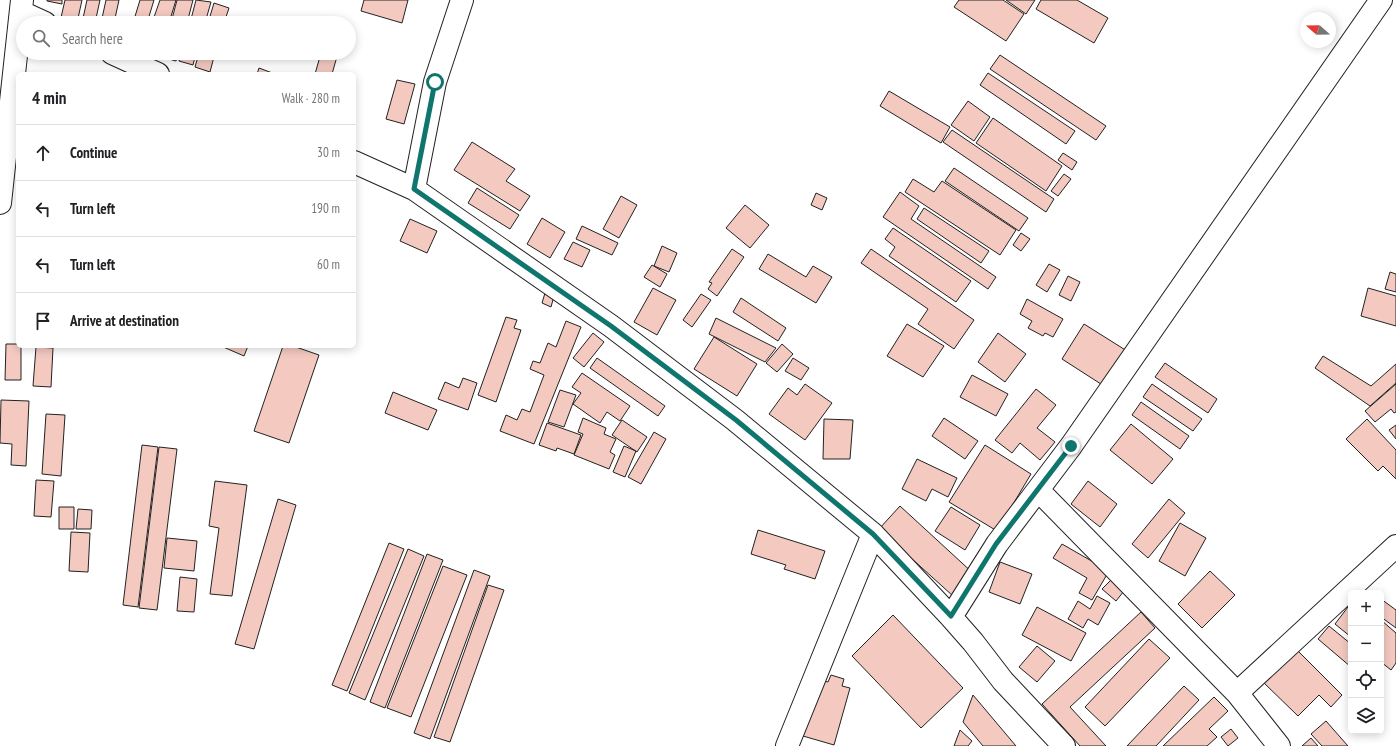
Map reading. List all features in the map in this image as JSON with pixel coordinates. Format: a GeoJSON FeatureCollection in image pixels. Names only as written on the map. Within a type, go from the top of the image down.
{"type":"FeatureCollection","features":[{"type":"Feature","properties":{"kind":"street"},"geometry":{"type":"LineString","coordinates":[[414,189],[435,82],[462,0]]}},
{"type":"Feature","properties":{"kind":"street"},"geometry":{"type":"LineString","coordinates":[[951,616],[996,544],[1090,420],[1381,0]]}},
{"type":"Feature","properties":{"kind":"street"},"geometry":{"type":"LineString","coordinates":[[20,16],[21,6],[35,16]]}},
{"type":"Feature","properties":{"kind":"street"},"geometry":{"type":"LineString","coordinates":[[0,203],[16,53]]}},
{"type":"Feature","properties":{"kind":"street"},"geometry":{"type":"LineString","coordinates":[[127,60],[154,72]]}},
{"type":"Feature","properties":{"kind":"street"},"geometry":{"type":"LineString","coordinates":[[356,163],[414,189],[611,326],[717,406],[873,534],[951,616],[1003,681],[1064,746]]}},
{"type":"Feature","properties":{"kind":"street"},"geometry":{"type":"LineString","coordinates":[[1038,490],[1237,693],[1279,746]]}},
{"type":"Feature","properties":{"kind":"street"},"geometry":{"type":"LineString","coordinates":[[787,746],[873,534]]}},
{"type":"Feature","properties":{"kind":"street"},"geometry":{"type":"LineString","coordinates":[[1237,693],[1396,546]]}},
{"type":"Feature","properties":{"kind":"building"},"geometry":{"type":"Polygon","coordinates":[[[62,0],[62,4],[47,1],[62,0]]]}},
{"type":"Feature","properties":{"kind":"building"},"geometry":{"type":"Polygon","coordinates":[[[65,0],[82,0],[79,16],[61,16],[65,0]]]}},
{"type":"Feature","properties":{"kind":"building"},"geometry":{"type":"Polygon","coordinates":[[[87,0],[100,0],[97,16],[84,16],[87,0]]]}},
{"type":"Feature","properties":{"kind":"building"},"geometry":{"type":"Polygon","coordinates":[[[106,0],[119,0],[116,16],[103,16],[106,0]]]}},
{"type":"Feature","properties":{"kind":"building"},"geometry":{"type":"Polygon","coordinates":[[[140,0],[154,0],[149,16],[135,16],[140,0]]]}},
{"type":"Feature","properties":{"kind":"building"},"geometry":{"type":"Polygon","coordinates":[[[160,0],[176,0],[171,16],[154,16],[160,0]]]}},
{"type":"Feature","properties":{"kind":"building"},"geometry":{"type":"Polygon","coordinates":[[[177,0],[193,0],[189,16],[173,16],[177,0]]]}},
{"type":"Feature","properties":{"kind":"building"},"geometry":{"type":"Polygon","coordinates":[[[196,0],[211,2],[207,16],[192,16],[196,0]]]}},
{"type":"Feature","properties":{"kind":"building"},"geometry":{"type":"Polygon","coordinates":[[[364,0],[408,0],[402,23],[361,11],[364,0]]]}},
{"type":"Feature","properties":{"kind":"building"},"geometry":{"type":"Polygon","coordinates":[[[959,0],[1003,0],[1024,14],[1006,41],[954,7],[959,0]]]}},
{"type":"Feature","properties":{"kind":"building"},"geometry":{"type":"Polygon","coordinates":[[[1006,0],[1035,0],[1026,14],[1006,0]]]}},
{"type":"Feature","properties":{"kind":"building"},"geometry":{"type":"Polygon","coordinates":[[[1041,0],[1077,0],[1108,18],[1094,43],[1036,9],[1041,0]]]}},
{"type":"Feature","properties":{"kind":"building"},"geometry":{"type":"Polygon","coordinates":[[[214,3],[229,8],[226,16],[210,16],[214,3]]]}},
{"type":"Feature","properties":{"kind":"building"},"geometry":{"type":"Polygon","coordinates":[[[1000,55],[1106,126],[1096,140],[990,69],[1000,55]]]}},
{"type":"Feature","properties":{"kind":"building"},"geometry":{"type":"Polygon","coordinates":[[[179,60],[194,60],[193,65],[179,60]]]}},
{"type":"Feature","properties":{"kind":"building"},"geometry":{"type":"Polygon","coordinates":[[[197,60],[213,60],[210,72],[195,67],[197,60]]]}},
{"type":"Feature","properties":{"kind":"building"},"geometry":{"type":"Polygon","coordinates":[[[319,60],[336,60],[333,72],[316,72],[319,60]]]}},
{"type":"Feature","properties":{"kind":"building"},"geometry":{"type":"Polygon","coordinates":[[[259,68],[270,72],[258,72],[259,68]]]}},
{"type":"Feature","properties":{"kind":"building"},"geometry":{"type":"Polygon","coordinates":[[[988,73],[1075,131],[1066,144],[980,85],[988,73]]]}},
{"type":"Feature","properties":{"kind":"building"},"geometry":{"type":"Polygon","coordinates":[[[397,80],[415,84],[404,124],[386,119],[397,80]]]}},
{"type":"Feature","properties":{"kind":"building"},"geometry":{"type":"Polygon","coordinates":[[[889,91],[950,127],[941,143],[880,106],[889,91]]]}},
{"type":"Feature","properties":{"kind":"building"},"geometry":{"type":"Polygon","coordinates":[[[968,101],[990,117],[974,141],[951,125],[968,101]]]}},
{"type":"Feature","properties":{"kind":"building"},"geometry":{"type":"Polygon","coordinates":[[[993,118],[1062,166],[1046,191],[976,143],[993,118]]]}},
{"type":"Feature","properties":{"kind":"building"},"geometry":{"type":"Polygon","coordinates":[[[952,130],[1054,199],[1046,212],[943,142],[952,130]]]}},
{"type":"Feature","properties":{"kind":"building"},"geometry":{"type":"Polygon","coordinates":[[[472,142],[515,169],[506,181],[530,196],[520,211],[454,170],[472,142]]]}},
{"type":"Feature","properties":{"kind":"building"},"geometry":{"type":"Polygon","coordinates":[[[1063,153],[1077,162],[1072,170],[1058,160],[1063,153]]]}},
{"type":"Feature","properties":{"kind":"building"},"geometry":{"type":"Polygon","coordinates":[[[954,168],[1028,218],[1019,231],[945,181],[954,168]]]}},
{"type":"Feature","properties":{"kind":"building"},"geometry":{"type":"Polygon","coordinates":[[[1064,174],[1071,179],[1058,196],[1051,191],[1064,174]]]}},
{"type":"Feature","properties":{"kind":"building"},"geometry":{"type":"Polygon","coordinates":[[[913,179],[934,192],[942,181],[1016,230],[1000,255],[905,192],[913,179]]]}},
{"type":"Feature","properties":{"kind":"building"},"geometry":{"type":"Polygon","coordinates":[[[477,188],[519,215],[510,229],[468,203],[477,188]]]}},
{"type":"Feature","properties":{"kind":"building"},"geometry":{"type":"Polygon","coordinates":[[[900,192],[919,206],[911,219],[996,277],[988,289],[883,217],[900,192]]]}},
{"type":"Feature","properties":{"kind":"building"},"geometry":{"type":"Polygon","coordinates":[[[816,193],[827,198],[822,210],[811,205],[816,193]]]}},
{"type":"Feature","properties":{"kind":"building"},"geometry":{"type":"Polygon","coordinates":[[[621,196],[637,205],[619,238],[603,229],[621,196]]]}},
{"type":"Feature","properties":{"kind":"building"},"geometry":{"type":"Polygon","coordinates":[[[745,205],[769,225],[750,248],[726,228],[745,205]]]}},
{"type":"Feature","properties":{"kind":"building"},"geometry":{"type":"Polygon","coordinates":[[[924,208],[989,251],[981,263],[917,219],[924,208]]]}},
{"type":"Feature","properties":{"kind":"building"},"geometry":{"type":"Polygon","coordinates":[[[542,218],[565,232],[550,258],[527,244],[542,218]]]}},
{"type":"Feature","properties":{"kind":"building"},"geometry":{"type":"Polygon","coordinates":[[[410,219],[437,231],[427,253],[400,241],[410,219]]]}},
{"type":"Feature","properties":{"kind":"building"},"geometry":{"type":"Polygon","coordinates":[[[582,226],[618,243],[612,255],[576,239],[582,226]]]}},
{"type":"Feature","properties":{"kind":"building"},"geometry":{"type":"Polygon","coordinates":[[[893,228],[971,281],[956,302],[889,256],[895,247],[885,239],[893,228]]]}},
{"type":"Feature","properties":{"kind":"building"},"geometry":{"type":"Polygon","coordinates":[[[1021,233],[1030,239],[1021,251],[1013,245],[1021,233]]]}},
{"type":"Feature","properties":{"kind":"building"},"geometry":{"type":"Polygon","coordinates":[[[573,242],[590,250],[582,267],[564,259],[573,242]]]}},
{"type":"Feature","properties":{"kind":"building"},"geometry":{"type":"Polygon","coordinates":[[[662,246],[677,253],[669,272],[654,266],[662,246]]]}},
{"type":"Feature","properties":{"kind":"building"},"geometry":{"type":"Polygon","coordinates":[[[732,249],[744,257],[717,296],[708,289],[712,283],[709,282],[732,249]]]}},
{"type":"Feature","properties":{"kind":"building"},"geometry":{"type":"Polygon","coordinates":[[[871,249],[974,320],[954,349],[918,324],[928,309],[861,263],[871,249]]]}},
{"type":"Feature","properties":{"kind":"building"},"geometry":{"type":"Polygon","coordinates":[[[768,254],[806,277],[813,266],[832,277],[816,303],[759,269],[768,254]]]}},
{"type":"Feature","properties":{"kind":"building"},"geometry":{"type":"Polygon","coordinates":[[[1049,264],[1060,270],[1047,292],[1036,285],[1049,264]]]}},
{"type":"Feature","properties":{"kind":"building"},"geometry":{"type":"Polygon","coordinates":[[[652,265],[667,274],[660,287],[644,277],[652,265]]]}},
{"type":"Feature","properties":{"kind":"building"},"geometry":{"type":"Polygon","coordinates":[[[1390,272],[1396,274],[1396,292],[1385,289],[1390,272]]]}},
{"type":"Feature","properties":{"kind":"building"},"geometry":{"type":"Polygon","coordinates":[[[1068,276],[1080,282],[1071,301],[1059,295],[1068,276]]]}},
{"type":"Feature","properties":{"kind":"building"},"geometry":{"type":"Polygon","coordinates":[[[653,288],[676,300],[657,335],[634,322],[653,288]]]}},
{"type":"Feature","properties":{"kind":"building"},"geometry":{"type":"Polygon","coordinates":[[[1368,288],[1396,296],[1396,326],[1361,316],[1368,288]]]}},
{"type":"Feature","properties":{"kind":"building"},"geometry":{"type":"Polygon","coordinates":[[[545,293],[554,296],[551,307],[542,303],[545,293]]]}},
{"type":"Feature","properties":{"kind":"building"},"geometry":{"type":"Polygon","coordinates":[[[701,294],[711,300],[692,327],[683,320],[701,294]]]}},
{"type":"Feature","properties":{"kind":"building"},"geometry":{"type":"Polygon","coordinates":[[[741,298],[786,328],[778,341],[733,312],[741,298]]]}},
{"type":"Feature","properties":{"kind":"building"},"geometry":{"type":"Polygon","coordinates":[[[1027,299],[1063,319],[1053,337],[1045,333],[1043,336],[1028,328],[1032,321],[1020,314],[1027,299]]]}},
{"type":"Feature","properties":{"kind":"building"},"geometry":{"type":"Polygon","coordinates":[[[506,317],[517,320],[514,328],[521,330],[496,402],[478,395],[506,317]]]}},
{"type":"Feature","properties":{"kind":"building"},"geometry":{"type":"Polygon","coordinates":[[[716,318],[776,348],[765,362],[709,334],[716,318]]]}},
{"type":"Feature","properties":{"kind":"building"},"geometry":{"type":"Polygon","coordinates":[[[566,321],[581,327],[534,444],[500,431],[506,415],[517,420],[522,409],[530,412],[544,375],[530,369],[533,361],[540,363],[548,343],[556,347],[566,321]]]}},
{"type":"Feature","properties":{"kind":"building"},"geometry":{"type":"Polygon","coordinates":[[[907,324],[944,346],[923,377],[887,356],[907,324]]]}},
{"type":"Feature","properties":{"kind":"building"},"geometry":{"type":"Polygon","coordinates":[[[1084,324],[1127,351],[1104,386],[1062,359],[1084,324]]]}},
{"type":"Feature","properties":{"kind":"building"},"geometry":{"type":"Polygon","coordinates":[[[593,333],[604,342],[584,367],[573,358],[593,333]]]}},
{"type":"Feature","properties":{"kind":"building"},"geometry":{"type":"Polygon","coordinates":[[[998,333],[1026,354],[1005,382],[978,362],[998,333]]]}},
{"type":"Feature","properties":{"kind":"building"},"geometry":{"type":"Polygon","coordinates":[[[714,337],[757,364],[737,396],[694,369],[714,337]]]}},
{"type":"Feature","properties":{"kind":"building"},"geometry":{"type":"Polygon","coordinates":[[[6,344],[16,344],[16,348],[21,348],[21,380],[5,380],[6,344]]]}},
{"type":"Feature","properties":{"kind":"building"},"geometry":{"type":"Polygon","coordinates":[[[782,344],[793,354],[777,372],[766,363],[782,344]]]}},
{"type":"Feature","properties":{"kind":"building"},"geometry":{"type":"Polygon","coordinates":[[[36,348],[53,348],[51,387],[33,386],[36,348]]]}},
{"type":"Feature","properties":{"kind":"building"},"geometry":{"type":"Polygon","coordinates":[[[226,348],[247,348],[244,356],[226,348]]]}},
{"type":"Feature","properties":{"kind":"building"},"geometry":{"type":"Polygon","coordinates":[[[282,348],[299,348],[319,355],[289,443],[254,431],[282,348]]]}},
{"type":"Feature","properties":{"kind":"building"},"geometry":{"type":"Polygon","coordinates":[[[1323,356],[1371,386],[1396,364],[1396,383],[1370,406],[1315,368],[1323,356]]]}},
{"type":"Feature","properties":{"kind":"building"},"geometry":{"type":"Polygon","coordinates":[[[597,358],[665,406],[658,416],[590,368],[597,358]]]}},
{"type":"Feature","properties":{"kind":"building"},"geometry":{"type":"Polygon","coordinates":[[[793,358],[809,368],[801,380],[785,371],[793,358]]]}},
{"type":"Feature","properties":{"kind":"building"},"geometry":{"type":"Polygon","coordinates":[[[1165,363],[1217,399],[1208,413],[1155,377],[1165,363]]]}},
{"type":"Feature","properties":{"kind":"building"},"geometry":{"type":"Polygon","coordinates":[[[582,373],[630,406],[620,421],[607,412],[600,423],[573,404],[581,393],[572,387],[582,373]]]}},
{"type":"Feature","properties":{"kind":"building"},"geometry":{"type":"Polygon","coordinates":[[[972,375],[1008,394],[996,416],[960,397],[972,375]]]}},
{"type":"Feature","properties":{"kind":"building"},"geometry":{"type":"Polygon","coordinates":[[[463,378],[477,383],[468,410],[438,399],[445,382],[459,388],[463,378]]]}},
{"type":"Feature","properties":{"kind":"building"},"geometry":{"type":"Polygon","coordinates":[[[805,384],[832,403],[805,440],[769,414],[788,388],[797,395],[805,384]]]}},
{"type":"Feature","properties":{"kind":"building"},"geometry":{"type":"Polygon","coordinates":[[[1152,384],[1202,419],[1193,431],[1143,397],[1152,384]]]}},
{"type":"Feature","properties":{"kind":"building"},"geometry":{"type":"Polygon","coordinates":[[[1396,384],[1396,412],[1394,413],[1391,409],[1375,422],[1365,411],[1396,384]]]}},
{"type":"Feature","properties":{"kind":"building"},"geometry":{"type":"Polygon","coordinates":[[[1036,389],[1056,405],[1037,428],[1055,442],[1040,460],[1020,443],[1012,453],[995,440],[1036,389]]]}},
{"type":"Feature","properties":{"kind":"building"},"geometry":{"type":"Polygon","coordinates":[[[560,390],[576,395],[564,427],[548,422],[560,390]]]}},
{"type":"Feature","properties":{"kind":"building"},"geometry":{"type":"Polygon","coordinates":[[[393,392],[437,410],[428,430],[385,413],[393,392]]]}},
{"type":"Feature","properties":{"kind":"building"},"geometry":{"type":"Polygon","coordinates":[[[1,400],[29,401],[26,466],[11,465],[12,444],[0,443],[1,400]]]}},
{"type":"Feature","properties":{"kind":"building"},"geometry":{"type":"Polygon","coordinates":[[[1141,402],[1189,436],[1180,449],[1132,415],[1141,402]]]}},
{"type":"Feature","properties":{"kind":"building"},"geometry":{"type":"Polygon","coordinates":[[[46,414],[65,415],[61,476],[42,474],[46,414]]]}},
{"type":"Feature","properties":{"kind":"building"},"geometry":{"type":"Polygon","coordinates":[[[583,418],[606,428],[604,434],[616,439],[610,452],[615,455],[609,469],[574,455],[583,434],[578,432],[583,418]]]}},
{"type":"Feature","properties":{"kind":"building"},"geometry":{"type":"Polygon","coordinates":[[[944,418],[978,441],[965,459],[932,436],[944,418]]]}},
{"type":"Feature","properties":{"kind":"building"},"geometry":{"type":"Polygon","coordinates":[[[824,419],[853,420],[850,459],[823,459],[824,419]]]}},
{"type":"Feature","properties":{"kind":"building"},"geometry":{"type":"Polygon","coordinates":[[[1367,419],[1396,450],[1396,479],[1383,466],[1378,471],[1346,439],[1367,419]]]}},
{"type":"Feature","properties":{"kind":"building"},"geometry":{"type":"Polygon","coordinates":[[[622,420],[647,437],[637,452],[612,435],[622,420]]]}},
{"type":"Feature","properties":{"kind":"building"},"geometry":{"type":"Polygon","coordinates":[[[547,423],[581,435],[574,454],[557,448],[556,451],[539,445],[547,423]]]}},
{"type":"Feature","properties":{"kind":"building"},"geometry":{"type":"Polygon","coordinates":[[[1131,424],[1173,459],[1152,484],[1110,450],[1131,424]]]}},
{"type":"Feature","properties":{"kind":"building"},"geometry":{"type":"Polygon","coordinates":[[[1396,425],[1396,439],[1389,430],[1396,425]]]}},
{"type":"Feature","properties":{"kind":"building"},"geometry":{"type":"Polygon","coordinates":[[[654,432],[666,439],[641,484],[628,477],[654,432]]]}},
{"type":"Feature","properties":{"kind":"building"},"geometry":{"type":"Polygon","coordinates":[[[142,445],[158,447],[138,607],[123,605],[142,445]]]}},
{"type":"Feature","properties":{"kind":"building"},"geometry":{"type":"Polygon","coordinates":[[[985,445],[1031,474],[997,531],[949,502],[985,445]]]}},
{"type":"Feature","properties":{"kind":"building"},"geometry":{"type":"Polygon","coordinates":[[[624,446],[636,451],[625,477],[613,472],[624,446]]]}},
{"type":"Feature","properties":{"kind":"building"},"geometry":{"type":"Polygon","coordinates":[[[159,447],[177,449],[157,610],[139,608],[159,447]]]}},
{"type":"Feature","properties":{"kind":"building"},"geometry":{"type":"Polygon","coordinates":[[[917,459],[957,478],[948,497],[932,489],[926,501],[902,489],[917,459]]]}},
{"type":"Feature","properties":{"kind":"building"},"geometry":{"type":"Polygon","coordinates":[[[36,480],[54,481],[51,517],[34,516],[36,480]]]}},
{"type":"Feature","properties":{"kind":"building"},"geometry":{"type":"Polygon","coordinates":[[[215,481],[247,485],[232,596],[210,594],[219,528],[209,526],[215,481]]]}},
{"type":"Feature","properties":{"kind":"building"},"geometry":{"type":"Polygon","coordinates":[[[1088,481],[1117,504],[1100,527],[1071,504],[1088,481]]]}},
{"type":"Feature","properties":{"kind":"building"},"geometry":{"type":"Polygon","coordinates":[[[278,499],[296,505],[254,649],[235,644],[278,499]]]}},
{"type":"Feature","properties":{"kind":"building"},"geometry":{"type":"Polygon","coordinates":[[[1169,499],[1185,513],[1148,558],[1132,544],[1169,499]]]}},
{"type":"Feature","properties":{"kind":"building"},"geometry":{"type":"Polygon","coordinates":[[[900,506],[974,574],[953,596],[879,529],[900,506]]]}},
{"type":"Feature","properties":{"kind":"building"},"geometry":{"type":"Polygon","coordinates":[[[59,507],[74,507],[74,529],[59,529],[59,507]]]}},
{"type":"Feature","properties":{"kind":"building"},"geometry":{"type":"Polygon","coordinates":[[[951,507],[980,525],[965,550],[935,531],[951,507]]]}},
{"type":"Feature","properties":{"kind":"building"},"geometry":{"type":"Polygon","coordinates":[[[78,509],[92,510],[91,529],[76,529],[78,509]]]}},
{"type":"Feature","properties":{"kind":"building"},"geometry":{"type":"Polygon","coordinates":[[[1180,523],[1206,538],[1185,576],[1159,561],[1180,523]]]}},
{"type":"Feature","properties":{"kind":"building"},"geometry":{"type":"Polygon","coordinates":[[[758,530],[825,551],[815,579],[784,569],[786,565],[751,554],[758,530]]]}},
{"type":"Feature","properties":{"kind":"building"},"geometry":{"type":"Polygon","coordinates":[[[71,532],[90,533],[88,572],[69,571],[71,532]]]}},
{"type":"Feature","properties":{"kind":"building"},"geometry":{"type":"Polygon","coordinates":[[[167,538],[197,541],[194,571],[164,568],[167,538]]]}},
{"type":"Feature","properties":{"kind":"building"},"geometry":{"type":"Polygon","coordinates":[[[389,543],[404,549],[347,691],[332,685],[389,543]]]}},
{"type":"Feature","properties":{"kind":"building"},"geometry":{"type":"Polygon","coordinates":[[[1062,544],[1109,571],[1092,600],[1079,593],[1087,578],[1053,558],[1062,544]]]}},
{"type":"Feature","properties":{"kind":"building"},"geometry":{"type":"Polygon","coordinates":[[[408,549],[424,556],[365,700],[349,693],[408,549]]]}},
{"type":"Feature","properties":{"kind":"building"},"geometry":{"type":"Polygon","coordinates":[[[427,554],[443,560],[385,708],[370,702],[427,554]]]}},
{"type":"Feature","properties":{"kind":"building"},"geometry":{"type":"Polygon","coordinates":[[[1000,562],[1032,574],[1020,604],[989,592],[1000,562]]]}},
{"type":"Feature","properties":{"kind":"building"},"geometry":{"type":"Polygon","coordinates":[[[443,566],[467,575],[411,717],[387,708],[443,566]]]}},
{"type":"Feature","properties":{"kind":"building"},"geometry":{"type":"Polygon","coordinates":[[[474,570],[490,576],[430,739],[414,733],[474,570]]]}},
{"type":"Feature","properties":{"kind":"building"},"geometry":{"type":"Polygon","coordinates":[[[1210,571],[1235,595],[1202,628],[1178,604],[1210,571]]]}},
{"type":"Feature","properties":{"kind":"building"},"geometry":{"type":"Polygon","coordinates":[[[180,577],[197,579],[194,612],[177,611],[180,577]]]}},
{"type":"Feature","properties":{"kind":"building"},"geometry":{"type":"Polygon","coordinates":[[[1111,580],[1124,591],[1116,601],[1102,589],[1111,580]]]}},
{"type":"Feature","properties":{"kind":"building"},"geometry":{"type":"Polygon","coordinates":[[[488,585],[504,590],[450,742],[434,737],[488,585]]]}},
{"type":"Feature","properties":{"kind":"building"},"geometry":{"type":"Polygon","coordinates":[[[1097,596],[1110,603],[1098,625],[1088,619],[1083,628],[1068,619],[1078,601],[1090,609],[1097,596]]]}},
{"type":"Feature","properties":{"kind":"building"},"geometry":{"type":"Polygon","coordinates":[[[1384,601],[1396,610],[1396,628],[1384,619],[1384,601]]]}},
{"type":"Feature","properties":{"kind":"building"},"geometry":{"type":"Polygon","coordinates":[[[1037,607],[1086,633],[1071,661],[1022,635],[1037,607]]]}},
{"type":"Feature","properties":{"kind":"building"},"geometry":{"type":"Polygon","coordinates":[[[1348,607],[1348,635],[1335,624],[1348,607]]]}},
{"type":"Feature","properties":{"kind":"building"},"geometry":{"type":"Polygon","coordinates":[[[1141,612],[1155,628],[1070,707],[1106,746],[1080,746],[1042,704],[1141,612]]]}},
{"type":"Feature","properties":{"kind":"building"},"geometry":{"type":"Polygon","coordinates":[[[893,615],[963,688],[921,728],[852,656],[893,615]]]}},
{"type":"Feature","properties":{"kind":"building"},"geometry":{"type":"Polygon","coordinates":[[[1384,623],[1396,633],[1396,663],[1391,670],[1384,664],[1384,623]]]}},
{"type":"Feature","properties":{"kind":"building"},"geometry":{"type":"Polygon","coordinates":[[[1329,626],[1348,642],[1348,664],[1318,639],[1329,626]]]}},
{"type":"Feature","properties":{"kind":"building"},"geometry":{"type":"Polygon","coordinates":[[[1149,639],[1170,658],[1105,726],[1085,707],[1149,639]]]}},
{"type":"Feature","properties":{"kind":"building"},"geometry":{"type":"Polygon","coordinates":[[[1037,646],[1055,661],[1037,682],[1019,667],[1037,646]]]}},
{"type":"Feature","properties":{"kind":"building"},"geometry":{"type":"Polygon","coordinates":[[[1295,648],[1342,695],[1331,707],[1319,695],[1298,716],[1263,682],[1295,648]]]}},
{"type":"Feature","properties":{"kind":"building"},"geometry":{"type":"Polygon","coordinates":[[[831,675],[844,679],[842,686],[850,688],[834,745],[803,736],[819,680],[828,682],[831,675]]]}},
{"type":"Feature","properties":{"kind":"building"},"geometry":{"type":"Polygon","coordinates":[[[1184,686],[1199,700],[1156,746],[1127,746],[1184,686]]]}},
{"type":"Feature","properties":{"kind":"building"},"geometry":{"type":"Polygon","coordinates":[[[973,695],[1016,746],[983,746],[963,722],[973,695]]]}},
{"type":"Feature","properties":{"kind":"building"},"geometry":{"type":"Polygon","coordinates":[[[1214,697],[1228,711],[1209,729],[1217,737],[1207,746],[1163,746],[1214,697]]]}},
{"type":"Feature","properties":{"kind":"building"},"geometry":{"type":"Polygon","coordinates":[[[1326,721],[1348,746],[1322,746],[1311,734],[1326,721]]]}},
{"type":"Feature","properties":{"kind":"building"},"geometry":{"type":"Polygon","coordinates":[[[1231,729],[1238,738],[1228,746],[1221,737],[1231,729]]]}},
{"type":"Feature","properties":{"kind":"building"},"geometry":{"type":"Polygon","coordinates":[[[960,730],[972,741],[968,746],[954,746],[960,730]]]}},
{"type":"Feature","properties":{"kind":"building"},"geometry":{"type":"Polygon","coordinates":[[[1311,738],[1318,746],[1302,746],[1311,738]]]}},
{"type":"Feature","properties":{"kind":"route"},"geometry":{"type":"LineString","coordinates":[[435,82],[414,189],[611,326],[736,420],[873,534],[951,616],[996,544],[1071,446]]}}]}
